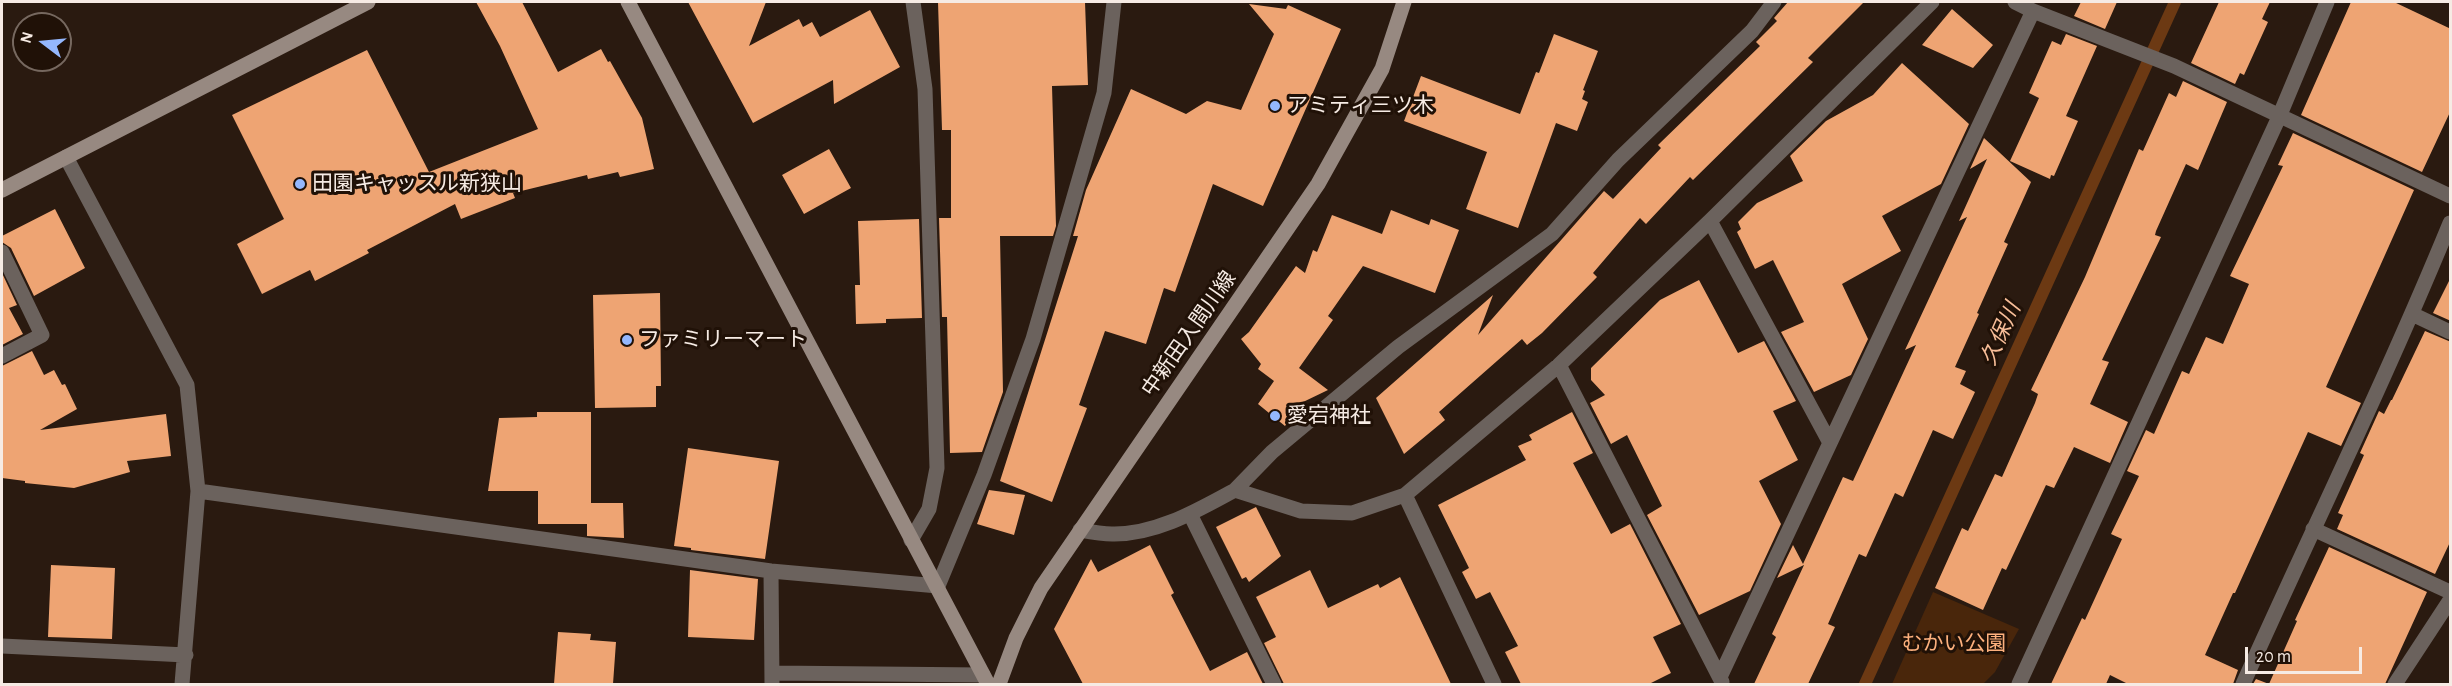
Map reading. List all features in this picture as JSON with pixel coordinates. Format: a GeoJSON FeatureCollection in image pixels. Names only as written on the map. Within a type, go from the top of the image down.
{"type":"FeatureCollection","features":[{"type":"Feature","properties":{"kind":"street"},"geometry":{"type":"LineString","coordinates":[[2,190],[368,2]]}},
{"type":"Feature","properties":{"kind":"street"},"geometry":{"type":"LineString","coordinates":[[628,2],[986,680],[772,679],[771,571]]}},
{"type":"Feature","properties":{"kind":"street"},"geometry":{"type":"LineString","coordinates":[[911,540],[929,509],[937,468],[925,89],[913,2]]}},
{"type":"Feature","properties":{"kind":"street"},"geometry":{"type":"LineString","coordinates":[[938,586],[984,475],[1033,339],[1104,93],[1114,2]]}},
{"type":"Feature","properties":{"kind":"street","name":"中新田入間川線"},"geometry":{"type":"LineString","coordinates":[[999,684],[1016,638],[1041,588],[1318,184],[1382,69],[1404,2]]}},
{"type":"Feature","properties":{"kind":"street"},"geometry":{"type":"LineString","coordinates":[[1080,530],[1112,534],[1138,532],[1190,514],[1235,490],[1272,452],[1398,346],[1552,234],[1618,160],[1752,31],[1774,2]]}},
{"type":"Feature","properties":{"kind":"street"},"geometry":{"type":"LineString","coordinates":[[1235,490],[1301,511],[1352,513],[1405,495],[1558,364],[1710,221],[1932,2]]}},
{"type":"Feature","properties":{"kind":"street"},"geometry":{"type":"LineString","coordinates":[[2015,2],[2174,66],[2451,196]]}},
{"type":"Feature","properties":{"kind":"street"},"geometry":{"type":"LineString","coordinates":[[2019,684],[2279,117],[2327,2]]}},
{"type":"Feature","properties":{"kind":"street"},"geometry":{"type":"LineString","coordinates":[[1722,681],[1830,443],[2033,10]]}},
{"type":"Feature","properties":{"kind":"street"},"geometry":{"type":"LineString","coordinates":[[66,157],[187,385],[198,491],[182,684]]}},
{"type":"Feature","properties":{"kind":"street"},"geometry":{"type":"LineString","coordinates":[[1710,221],[1830,443]]}},
{"type":"Feature","properties":{"kind":"street"},"geometry":{"type":"LineString","coordinates":[[2243,684],[2412,314],[2451,223]]}},
{"type":"Feature","properties":{"kind":"street"},"geometry":{"type":"LineString","coordinates":[[2,252],[42,335],[2,356]]}},
{"type":"Feature","properties":{"kind":"street"},"geometry":{"type":"LineString","coordinates":[[2412,314],[2451,332]]}},
{"type":"Feature","properties":{"kind":"street"},"geometry":{"type":"LineString","coordinates":[[1558,364],[1722,681]]}},
{"type":"Feature","properties":{"kind":"street"},"geometry":{"type":"LineString","coordinates":[[198,491],[771,571],[938,586]]}},
{"type":"Feature","properties":{"kind":"street"},"geometry":{"type":"LineString","coordinates":[[1405,495],[1494,684]]}},
{"type":"Feature","properties":{"kind":"street"},"geometry":{"type":"LineString","coordinates":[[1190,514],[1274,684]]}},
{"type":"Feature","properties":{"kind":"street"},"geometry":{"type":"LineString","coordinates":[[2313,529],[2451,592]]}},
{"type":"Feature","properties":{"kind":"street"},"geometry":{"type":"LineString","coordinates":[[2395,684],[2451,600]]}},
{"type":"Feature","properties":{"kind":"street"},"geometry":{"type":"LineString","coordinates":[[2,646],[186,655]]}},
{"type":"Feature","properties":{"kind":"green space","name":"むかい公園"},"geometry":{"type":"Polygon","coordinates":[[[1933,592],[2019,629],[1995,672],[1983,684],[1892,684],[1933,592]]]}},
{"type":"Feature","properties":{"kind":"building"},"geometry":{"type":"Polygon","coordinates":[[[476,2],[522,2],[558,72],[601,49],[642,118],[654,169],[620,177],[618,172],[588,179],[587,175],[513,193],[515,198],[461,219],[455,204],[367,250],[369,253],[315,281],[310,270],[262,294],[237,244],[284,219],[232,115],[367,50],[429,172],[538,129],[500,46],[476,2]]]}},
{"type":"Feature","properties":{"kind":"building"},"geometry":{"type":"Polygon","coordinates":[[[688,2],[766,2],[749,46],[799,19],[803,27],[812,22],[820,37],[870,10],[900,67],[834,104],[833,80],[753,123],[688,2]]]}},
{"type":"Feature","properties":{"kind":"building"},"geometry":{"type":"Polygon","coordinates":[[[938,2],[1085,2],[1088,85],[1052,86],[1056,226],[1053,236],[1000,236],[1003,392],[982,452],[950,453],[947,317],[942,317],[939,218],[951,218],[951,130],[942,130],[938,2]]]}},
{"type":"Feature","properties":{"kind":"building"},"geometry":{"type":"Polygon","coordinates":[[[1788,2],[1864,2],[1808,58],[1813,62],[1693,180],[1690,177],[1646,224],[1640,218],[1593,273],[1597,277],[1542,333],[1527,345],[1522,339],[1439,412],[1445,420],[1404,454],[1376,398],[1493,295],[1478,335],[1604,191],[1613,199],[1661,148],[1658,145],[1760,46],[1756,42],[1777,21],[1774,18],[1788,2]]]}},
{"type":"Feature","properties":{"kind":"building"},"geometry":{"type":"Polygon","coordinates":[[[2081,2],[2117,2],[2105,29],[2074,16],[2081,2]]]}},
{"type":"Feature","properties":{"kind":"building"},"geometry":{"type":"Polygon","coordinates":[[[2219,2],[2270,2],[2262,19],[2268,22],[2244,75],[2240,73],[2235,84],[2191,63],[2219,2]]]}},
{"type":"Feature","properties":{"kind":"building"},"geometry":{"type":"Polygon","coordinates":[[[2351,2],[2394,2],[2451,29],[2451,110],[2422,172],[2301,115],[2351,2]]]}},
{"type":"Feature","properties":{"kind":"building"},"geometry":{"type":"Polygon","coordinates":[[[1249,4],[1286,9],[1288,5],[1341,29],[1263,206],[1213,184],[1175,292],[1164,288],[1146,344],[1105,331],[1079,405],[1087,408],[1052,502],[1000,481],[1078,236],[1073,236],[1086,190],[1131,89],[1186,114],[1207,101],[1241,110],[1274,34],[1249,4]]]}},
{"type":"Feature","properties":{"kind":"building"},"geometry":{"type":"Polygon","coordinates":[[[1952,9],[1993,45],[1973,68],[1922,45],[1952,9]]]}},
{"type":"Feature","properties":{"kind":"building"},"geometry":{"type":"Polygon","coordinates":[[[1554,34],[1598,51],[1583,90],[1585,91],[1582,99],[1588,102],[1577,131],[1556,123],[1518,228],[1466,209],[1487,152],[1404,121],[1421,76],[1520,114],[1554,34]]]}},
{"type":"Feature","properties":{"kind":"building"},"geometry":{"type":"Polygon","coordinates":[[[2066,34],[2097,46],[2066,116],[2078,121],[2054,176],[2051,175],[2050,179],[2010,161],[2039,98],[2029,93],[2052,41],[2061,45],[2066,34]]]}},
{"type":"Feature","properties":{"kind":"building"},"geometry":{"type":"Polygon","coordinates":[[[1902,63],[1969,124],[1941,184],[1882,216],[1901,251],[1842,284],[1868,339],[1851,375],[1814,392],[1781,332],[1804,322],[1773,260],[1755,269],[1737,232],[1741,229],[1738,222],[1757,203],[1803,181],[1790,156],[1826,121],[1873,95],[1902,63]]]}},
{"type":"Feature","properties":{"kind":"building"},"geometry":{"type":"Polygon","coordinates":[[[2183,81],[2227,102],[2198,170],[2186,164],[2156,231],[2155,235],[2161,237],[2102,360],[2109,362],[2090,404],[2128,422],[2110,463],[2074,447],[2054,488],[2046,485],[2006,570],[2002,568],[1983,610],[1935,588],[1962,528],[1968,531],[1995,474],[2002,477],[2038,394],[2031,390],[2085,277],[2139,149],[2143,151],[2169,93],[2176,97],[2183,81]]]}},
{"type":"Feature","properties":{"kind":"building"},"geometry":{"type":"Polygon","coordinates":[[[2293,133],[2414,190],[2326,387],[2361,403],[2341,446],[2308,432],[2235,593],[2233,593],[2205,655],[2238,670],[2233,684],[2128,684],[2110,675],[2106,684],[2051,684],[2082,618],[2085,620],[2122,539],[2111,534],[2139,476],[2127,471],[2146,430],[2154,434],[2182,371],[2189,374],[2206,337],[2223,344],[2249,284],[2230,276],[2283,166],[2278,165],[2293,133]]]}},
{"type":"Feature","properties":{"kind":"building"},"geometry":{"type":"Polygon","coordinates":[[[1984,138],[2031,182],[2004,242],[2008,244],[1955,367],[1966,371],[1960,384],[1975,392],[1953,439],[1933,430],[1903,497],[1895,493],[1866,557],[1859,554],[1828,624],[1835,627],[1808,684],[1754,684],[1776,637],[1772,634],[1804,565],[1777,578],[1793,545],[1803,564],[1843,477],[1853,481],[1916,345],[1905,350],[1967,217],[1959,221],[1987,159],[1970,169],[1984,138]]]}},
{"type":"Feature","properties":{"kind":"building"},"geometry":{"type":"Polygon","coordinates":[[[829,149],[851,188],[804,214],[782,175],[829,149]]]}},
{"type":"Feature","properties":{"kind":"building"},"geometry":{"type":"Polygon","coordinates":[[[55,209],[85,268],[34,296],[11,248],[2,242],[2,236],[55,209]]]}},
{"type":"Feature","properties":{"kind":"building"},"geometry":{"type":"Polygon","coordinates":[[[1391,210],[1429,225],[1431,219],[1459,230],[1435,293],[1363,266],[1328,316],[1333,320],[1299,368],[1328,390],[1301,403],[1285,426],[1258,404],[1274,381],[1258,369],[1261,364],[1241,339],[1249,332],[1296,266],[1305,273],[1313,250],[1317,252],[1332,215],[1382,234],[1391,210]]]}},
{"type":"Feature","properties":{"kind":"building"},"geometry":{"type":"Polygon","coordinates":[[[919,219],[922,318],[886,319],[886,323],[856,324],[855,285],[860,285],[858,221],[919,219]]]}},
{"type":"Feature","properties":{"kind":"building"},"geometry":{"type":"Polygon","coordinates":[[[2,273],[17,305],[9,308],[23,334],[2,345],[2,273]]]}},
{"type":"Feature","properties":{"kind":"building"},"geometry":{"type":"Polygon","coordinates":[[[2451,277],[2451,321],[2433,313],[2451,277]]]}},
{"type":"Feature","properties":{"kind":"building"},"geometry":{"type":"Polygon","coordinates":[[[1699,280],[1738,353],[1764,341],[1796,401],[1773,411],[1798,460],[1759,481],[1781,524],[1750,591],[1699,615],[1647,515],[1662,506],[1627,435],[1611,444],[1590,403],[1605,395],[1591,380],[1591,368],[1660,300],[1699,280]]]}},
{"type":"Feature","properties":{"kind":"building","name":"ファミリーマート"},"geometry":{"type":"Polygon","coordinates":[[[660,293],[661,386],[656,386],[656,407],[595,408],[593,295],[660,293]]]}},
{"type":"Feature","properties":{"kind":"building"},"geometry":{"type":"Polygon","coordinates":[[[2425,331],[2451,342],[2451,540],[2435,574],[2337,529],[2343,515],[2338,513],[2364,455],[2360,453],[2379,411],[2384,414],[2392,400],[2425,331]]]}},
{"type":"Feature","properties":{"kind":"building"},"geometry":{"type":"Polygon","coordinates":[[[32,351],[44,375],[54,370],[62,385],[65,384],[77,409],[40,430],[166,414],[171,456],[127,461],[130,472],[74,488],[2,478],[2,366],[32,351]]]}},
{"type":"Feature","properties":{"kind":"building"},"geometry":{"type":"Polygon","coordinates":[[[537,412],[591,412],[591,503],[623,503],[624,538],[587,536],[587,524],[538,524],[538,491],[488,491],[499,418],[537,417],[537,412]]]}},
{"type":"Feature","properties":{"kind":"building"},"geometry":{"type":"Polygon","coordinates":[[[1572,412],[1593,453],[1573,463],[1611,534],[1630,524],[1681,624],[1653,637],[1671,673],[1649,684],[1521,684],[1505,652],[1518,646],[1490,592],[1476,599],[1462,572],[1469,568],[1438,505],[1526,460],[1518,446],[1532,440],[1529,435],[1572,412]]]}},
{"type":"Feature","properties":{"kind":"building"},"geometry":{"type":"Polygon","coordinates":[[[688,448],[779,461],[765,559],[674,546],[688,448]]]}},
{"type":"Feature","properties":{"kind":"building"},"geometry":{"type":"Polygon","coordinates":[[[989,490],[1025,495],[1014,535],[977,524],[989,490]]]}},
{"type":"Feature","properties":{"kind":"building"},"geometry":{"type":"Polygon","coordinates":[[[1256,507],[1281,556],[1249,582],[1246,577],[1242,579],[1216,527],[1256,507]]]}},
{"type":"Feature","properties":{"kind":"building"},"geometry":{"type":"Polygon","coordinates":[[[1150,545],[1174,593],[1171,595],[1210,671],[1247,652],[1263,684],[1083,684],[1054,629],[1091,559],[1098,572],[1150,545]]]}},
{"type":"Feature","properties":{"kind":"building"},"geometry":{"type":"Polygon","coordinates":[[[2329,547],[2427,592],[2385,684],[2269,684],[2297,621],[2295,620],[2329,547]]]}},
{"type":"Feature","properties":{"kind":"building"},"geometry":{"type":"Polygon","coordinates":[[[51,565],[115,568],[112,639],[48,637],[51,565]]]}},
{"type":"Feature","properties":{"kind":"building"},"geometry":{"type":"Polygon","coordinates":[[[690,570],[758,579],[754,640],[688,637],[690,570]]]}},
{"type":"Feature","properties":{"kind":"building"},"geometry":{"type":"Polygon","coordinates":[[[1310,570],[1328,608],[1378,584],[1380,588],[1400,577],[1451,684],[1284,684],[1264,643],[1276,637],[1256,597],[1310,570]]]}},
{"type":"Feature","properties":{"kind":"building"},"geometry":{"type":"Polygon","coordinates":[[[558,632],[591,634],[590,640],[616,642],[613,684],[554,684],[558,632]]]}},
{"type":"Feature","properties":{"kind":"building"},"geometry":{"type":"Polygon","coordinates":[[[2256,679],[2269,684],[2253,684],[2256,679]]]}},
{"type":"Feature","properties":{"kind":"waterway","name":"久保川"},"geometry":{"type":"LineString","coordinates":[[1865,684],[2175,2]]}},
{"type":"Feature","properties":{"kind":"place","name":"アミティ三ツ木"},"geometry":{"type":"Point","coordinates":[1275,106]}},
{"type":"Feature","properties":{"kind":"place","name":"田園キャッスル新狭山"},"geometry":{"type":"Point","coordinates":[300,184]}},
{"type":"Feature","properties":{"kind":"place","name":"ファミリーマート"},"geometry":{"type":"Point","coordinates":[627,340]}},
{"type":"Feature","properties":{"kind":"place","name":"愛宕神社"},"geometry":{"type":"Point","coordinates":[1275,416]}}]}
